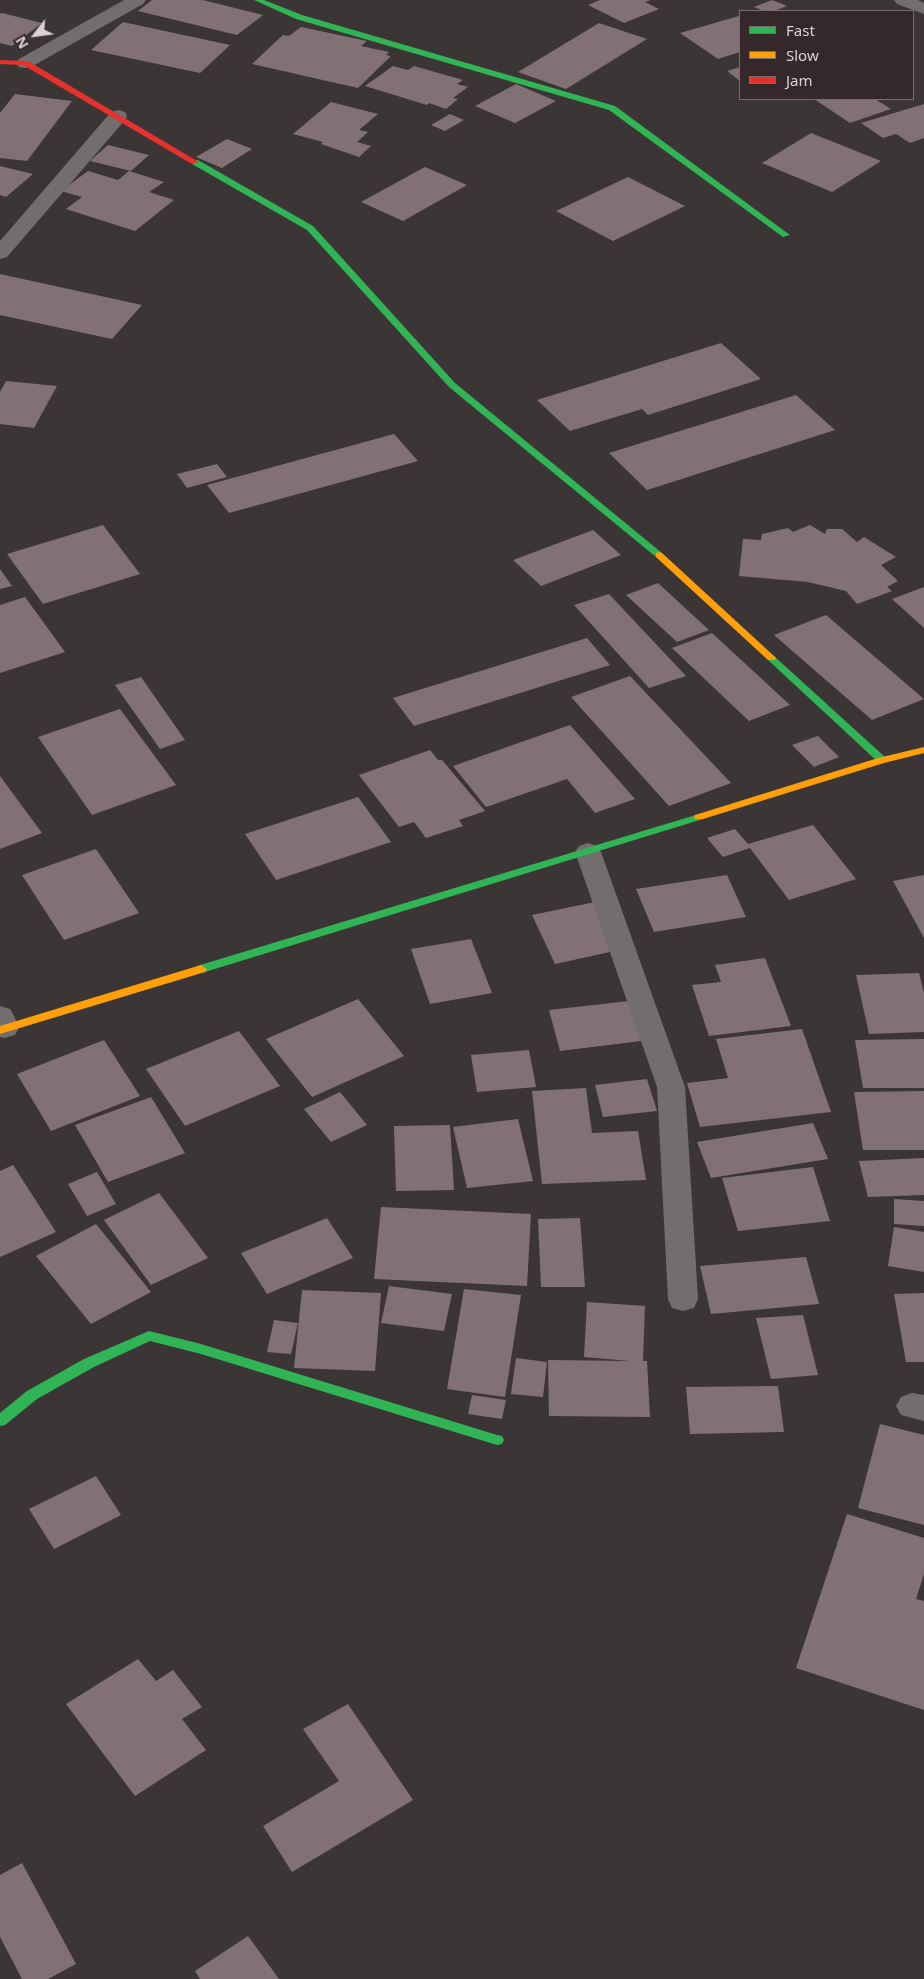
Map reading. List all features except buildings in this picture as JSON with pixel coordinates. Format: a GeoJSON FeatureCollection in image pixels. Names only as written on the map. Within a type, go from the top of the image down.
{"type":"FeatureCollection","features":[{"type":"Feature","properties":{"kind":"street"},"geometry":{"type":"LineString","coordinates":[[0,62],[24,62],[137,0]]}},
{"type":"Feature","properties":{"kind":"street"},"geometry":{"type":"LineString","coordinates":[[258,0],[299,17],[612,108],[786,235]]}},
{"type":"Feature","properties":{"kind":"street"},"geometry":{"type":"LineString","coordinates":[[903,0],[924,9]]}},
{"type":"Feature","properties":{"kind":"street"},"geometry":{"type":"LineString","coordinates":[[24,62],[310,228],[452,385],[658,554],[882,760]]}},
{"type":"Feature","properties":{"kind":"street"},"geometry":{"type":"LineString","coordinates":[[0,253],[118,116]]}},
{"type":"Feature","properties":{"kind":"street"},"geometry":{"type":"LineString","coordinates":[[2,1025],[588,852],[882,760],[924,750]]}},
{"type":"Feature","properties":{"kind":"street"},"geometry":{"type":"LineString","coordinates":[[588,852],[671,1088],[683,1299]]}},
{"type":"Feature","properties":{"kind":"street"},"geometry":{"type":"LineString","coordinates":[[0,1421],[32,1395],[89,1362],[149,1336],[211,1352],[497,1440]]}},
{"type":"Feature","properties":{"kind":"traffic: fast"},"geometry":{"type":"LineString","coordinates":[[258,0],[299,17],[612,108],[786,235]]}},
{"type":"Feature","properties":{"kind":"traffic: fast"},"geometry":{"type":"LineString","coordinates":[[195,162],[310,228],[452,385],[659,555]]}},
{"type":"Feature","properties":{"kind":"traffic: fast"},"geometry":{"type":"LineString","coordinates":[[771,658],[882,760]]}},
{"type":"Feature","properties":{"kind":"traffic: fast"},"geometry":{"type":"LineString","coordinates":[[201,969],[699,817]]}},
{"type":"Feature","properties":{"kind":"traffic: fast"},"geometry":{"type":"LineString","coordinates":[[0,1421],[32,1395],[89,1363],[149,1336],[201,1349],[497,1440]]}},
{"type":"Feature","properties":{"kind":"traffic: slow"},"geometry":{"type":"LineString","coordinates":[[659,555],[771,658]]}},
{"type":"Feature","properties":{"kind":"traffic: slow"},"geometry":{"type":"LineString","coordinates":[[699,817],[882,760],[924,750]]}},
{"type":"Feature","properties":{"kind":"traffic: slow"},"geometry":{"type":"LineString","coordinates":[[0,1030],[201,969]]}},
{"type":"Feature","properties":{"kind":"traffic: jam"},"geometry":{"type":"LineString","coordinates":[[0,62],[25,63],[195,162]]}}]}
